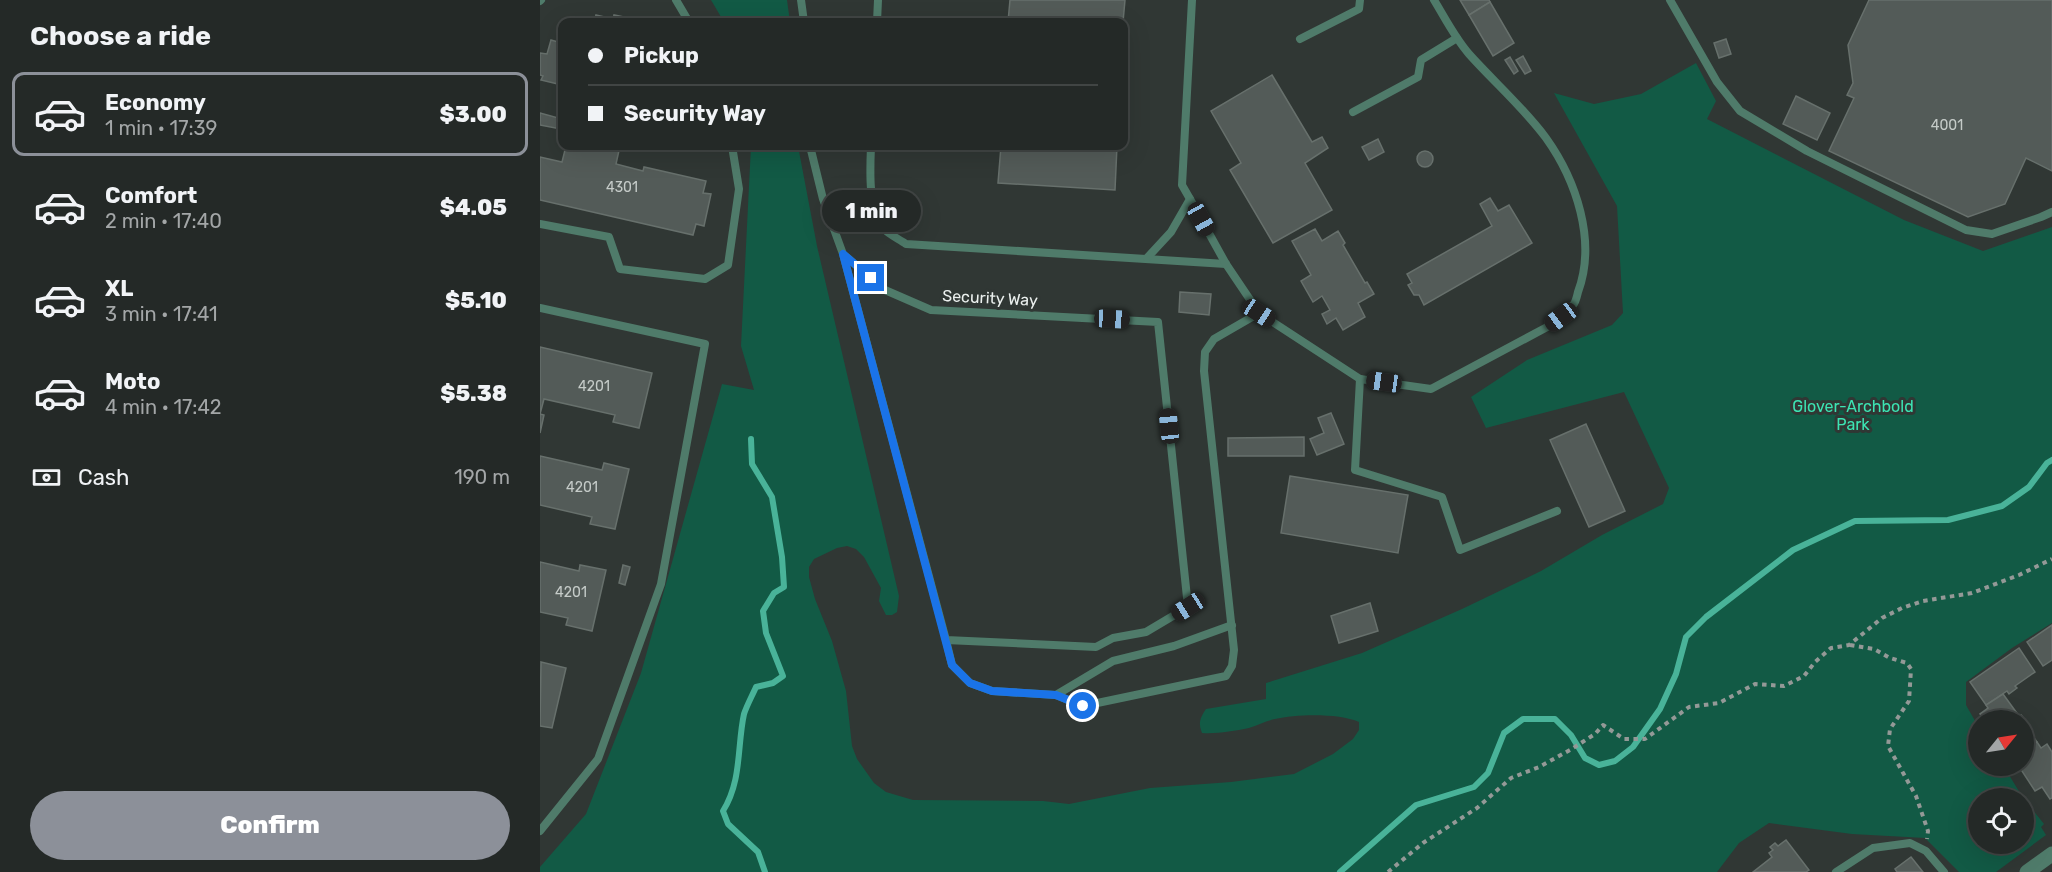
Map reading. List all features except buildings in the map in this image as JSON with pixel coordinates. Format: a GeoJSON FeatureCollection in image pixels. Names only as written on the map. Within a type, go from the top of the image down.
{"type":"FeatureCollection","features":[{"type":"Feature","properties":{"kind":"street"},"geometry":{"type":"LineString","coordinates":[[2027,872],[2052,854]]}},
{"type":"Feature","properties":{"kind":"lane"},"geometry":{"type":"LineString","coordinates":[[676,0],[687,18]]}},
{"type":"Feature","properties":{"kind":"lane"},"geometry":{"type":"LineString","coordinates":[[801,0],[803,18]]}},
{"type":"Feature","properties":{"kind":"lane"},"geometry":{"type":"LineString","coordinates":[[877,18],[878,0]]}},
{"type":"Feature","properties":{"kind":"lane"},"geometry":{"type":"LineString","coordinates":[[1192,0],[1182,184],[1226,264],[1259,313],[1360,379],[1431,389],[1549,326],[1561,317],[1573,305],[1585,275],[1586,250],[1577,199],[1566,170],[1547,139],[1528,115],[1468,53],[1434,0]]}},
{"type":"Feature","properties":{"kind":"lane"},"geometry":{"type":"LineString","coordinates":[[1300,39],[1359,9],[1360,0]]}},
{"type":"Feature","properties":{"kind":"lane"},"geometry":{"type":"LineString","coordinates":[[1670,0],[1717,82],[1740,111],[1807,151],[1966,230],[1992,234],[2041,218],[2052,212]]}},
{"type":"Feature","properties":{"kind":"lane"},"geometry":{"type":"LineString","coordinates":[[1353,112],[1418,77],[1421,60],[1457,38]]}},
{"type":"Feature","properties":{"kind":"lane"},"geometry":{"type":"LineString","coordinates":[[540,224],[609,237],[620,269],[705,279],[728,265],[739,189],[733,150]]}},
{"type":"Feature","properties":{"kind":"lane","name":"Security Way"},"geometry":{"type":"LineString","coordinates":[[811,150],[823,199],[843,254],[885,290],[931,309],[1158,322],[1188,607],[1146,632],[1113,638],[1096,647],[946,640]]}},
{"type":"Feature","properties":{"kind":"lane"},"geometry":{"type":"LineString","coordinates":[[871,150],[874,212],[884,229],[906,244],[1226,264]]}},
{"type":"Feature","properties":{"kind":"lane"},"geometry":{"type":"LineString","coordinates":[[1147,258],[1171,232],[1190,198]]}},
{"type":"Feature","properties":{"kind":"lane"},"geometry":{"type":"LineString","coordinates":[[843,254],[952,665],[970,683],[992,691],[1056,695],[1083,706],[1226,676],[1232,666],[1234,650],[1232,625],[1204,371],[1205,352],[1214,339],[1259,313]]}},
{"type":"Feature","properties":{"kind":"lane"},"geometry":{"type":"LineString","coordinates":[[540,309],[705,344],[661,584],[598,759],[540,831]]}},
{"type":"Feature","properties":{"kind":"lane"},"geometry":{"type":"LineString","coordinates":[[1360,379],[1355,470],[1442,497],[1460,550],[1557,511]]}},
{"type":"Feature","properties":{"kind":"lane"},"geometry":{"type":"LineString","coordinates":[[1056,695],[1113,661],[1174,646],[1232,625]]}},
{"type":"Feature","properties":{"kind":"lane"},"geometry":{"type":"LineString","coordinates":[[1836,872],[1873,848],[1910,843],[1926,851],[1944,872]]}},
{"type":"Feature","properties":{"kind":"path"},"geometry":{"type":"LineString","coordinates":[[1849,645],[1882,618],[1902,608],[1923,601],[1972,593],[2019,575],[2052,559]]}},
{"type":"Feature","properties":{"kind":"path"},"geometry":{"type":"LineString","coordinates":[[1388,872],[1423,843],[1477,808],[1511,778],[1539,768],[1594,734],[1603,725],[1624,739],[1645,739],[1689,706],[1719,703],[1755,684],[1784,686],[1804,676],[1831,648],[1849,645],[1874,649],[1890,658],[1907,663],[1911,669],[1909,701],[1890,729],[1888,746],[1916,796],[1928,831],[1926,851]]}},
{"type":"Feature","properties":{"kind":"green space"},"geometry":{"type":"Polygon","coordinates":[[[711,0],[787,0],[789,18],[722,18],[711,0]]]}},
{"type":"Feature","properties":{"kind":"green space","name":"Glover-Archbold Park"},"geometry":{"type":"Polygon","coordinates":[[[1696,63],[1716,101],[1707,119],[1904,220],[1983,251],[2052,227],[2052,623],[2012,648],[1966,682],[1966,705],[1969,710],[1968,776],[2010,776],[2017,788],[1968,788],[1968,854],[2020,854],[1996,872],[1959,872],[1925,838],[1852,834],[1769,823],[1739,843],[1717,872],[540,872],[540,867],[586,814],[641,673],[722,384],[754,390],[741,346],[751,150],[799,150],[817,246],[899,596],[897,612],[886,615],[879,601],[881,588],[864,557],[856,549],[847,546],[837,548],[814,559],[809,567],[809,577],[815,599],[832,641],[846,691],[852,746],[857,759],[874,783],[886,792],[913,800],[1043,801],[1069,804],[1150,788],[1231,782],[1294,774],[1333,754],[1353,739],[1359,730],[1359,722],[1341,717],[1295,716],[1275,719],[1249,728],[1220,733],[1202,733],[1200,721],[1206,709],[1266,699],[1266,683],[1362,653],[1462,609],[1541,571],[1602,535],[1663,504],[1669,488],[1624,392],[1486,428],[1471,397],[1527,360],[1612,325],[1623,313],[1617,206],[1554,93],[1594,104],[1641,94],[1696,63]]]}},
{"type":"Feature","properties":{"kind":"green space","name":"Glover-Archbold Park"},"geometry":{"type":"Polygon","coordinates":[[[2034,812],[2044,824],[2041,827],[2046,835],[2034,844],[2034,812]]]}},
{"type":"Feature","properties":{"kind":"waterway"},"geometry":{"type":"LineString","coordinates":[[751,439],[752,464],[772,497],[782,557],[784,587],[774,593],[763,611],[766,633],[783,676],[773,683],[756,687],[748,704],[744,714],[736,776],[723,811],[728,824],[758,852],[765,872]]}},
{"type":"Feature","properties":{"kind":"waterway"},"geometry":{"type":"LineString","coordinates":[[1340,872],[1416,805],[1474,787],[1488,773],[1504,733],[1523,719],[1555,719],[1571,735],[1585,758],[1599,765],[1615,761],[1633,747],[1660,709],[1676,674],[1686,637],[1706,617],[1793,550],[1855,521],[1948,520],[2002,506],[2029,487],[2047,463],[2052,460]]}},
{"type":"Feature","properties":{"kind":"route"},"geometry":{"type":"LineString","coordinates":[[871,278],[843,254],[952,665],[970,683],[992,691],[1056,695],[1083,706]]}}]}
